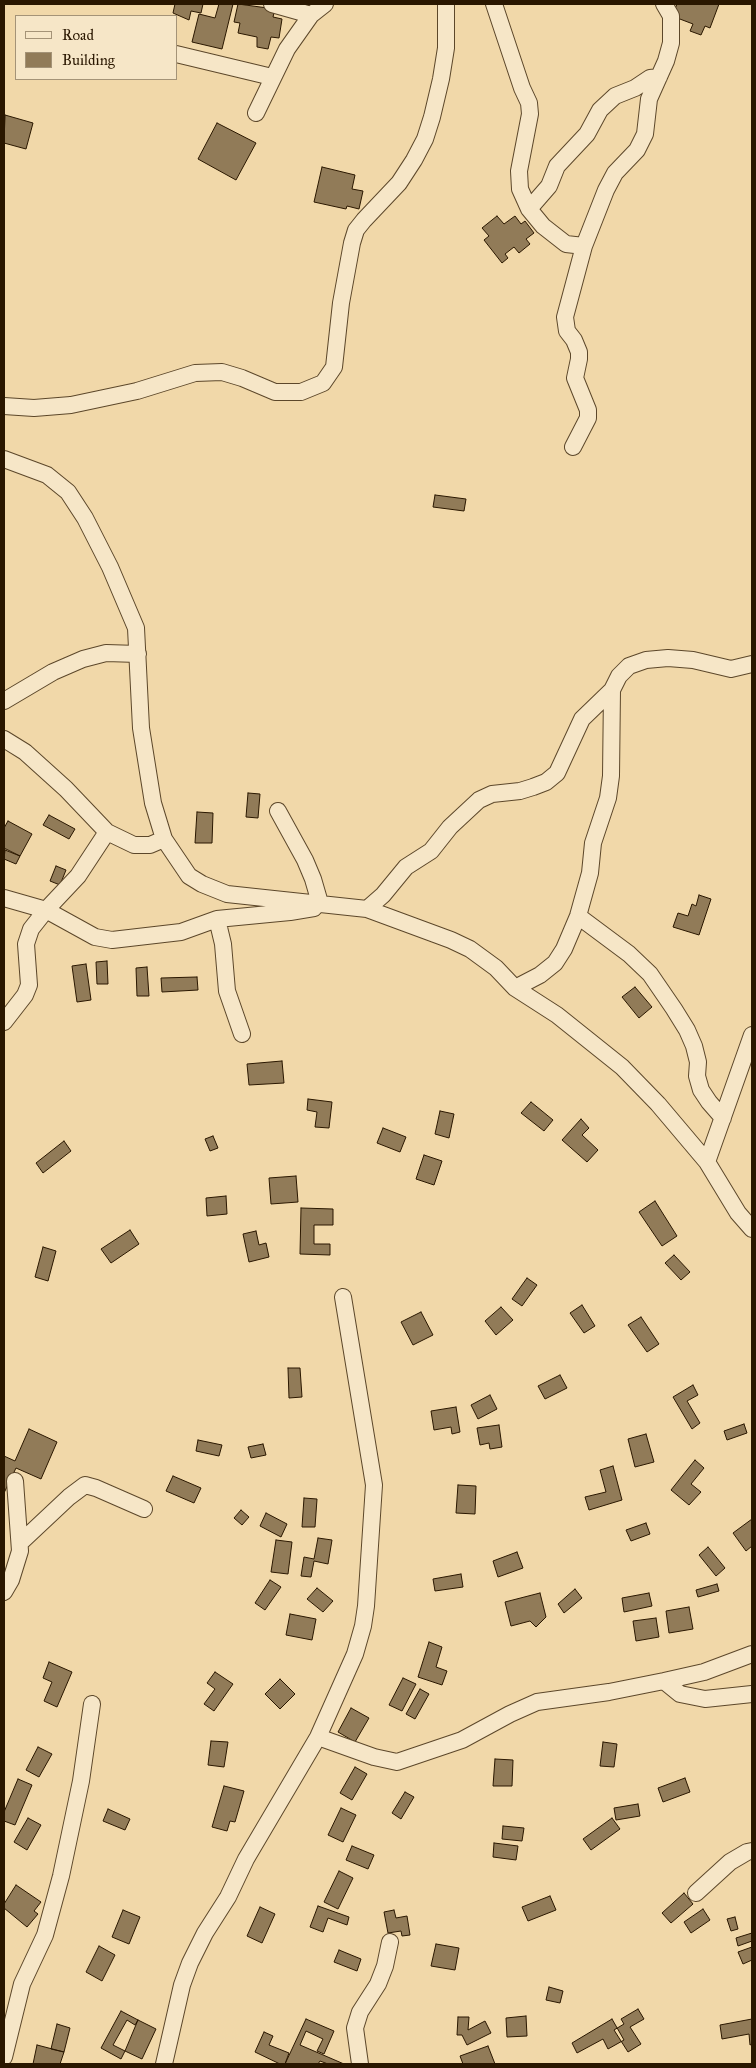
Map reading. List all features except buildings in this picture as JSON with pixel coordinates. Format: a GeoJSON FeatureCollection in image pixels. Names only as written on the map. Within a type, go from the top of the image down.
{"type":"FeatureCollection","features":[{"type":"Feature","properties":{"kind":"street"},"geometry":{"type":"LineString","coordinates":[[272,4],[311,15]]}},
{"type":"Feature","properties":{"kind":"street"},"geometry":{"type":"LineString","coordinates":[[256,113],[287,49],[311,15],[325,4]]}},
{"type":"Feature","properties":{"kind":"street"},"geometry":{"type":"LineString","coordinates":[[4,406],[34,408],[71,405],[137,391],[195,373],[222,372],[275,392],[301,392],[323,383],[334,367],[343,294],[356,230],[399,183],[425,140],[442,79],[446,48],[446,4]]}},
{"type":"Feature","properties":{"kind":"street"},"geometry":{"type":"LineString","coordinates":[[494,4],[522,88],[529,103],[530,114],[519,171],[520,189],[529,209],[543,226],[559,240],[574,246],[584,246]]}},
{"type":"Feature","properties":{"kind":"street"},"geometry":{"type":"LineString","coordinates":[[574,447],[588,418],[588,410],[574,378],[579,352],[574,340],[567,331],[565,317],[584,246],[610,181],[630,160],[642,142],[647,128],[649,99],[671,43],[671,16],[664,4]]}},
{"type":"Feature","properties":{"kind":"street"},"geometry":{"type":"LineString","coordinates":[[178,54],[272,77]]}},
{"type":"Feature","properties":{"kind":"street"},"geometry":{"type":"LineString","coordinates":[[529,209],[550,186],[557,166],[587,134],[600,110],[615,96],[635,88],[650,78],[659,77]]}},
{"type":"Feature","properties":{"kind":"street"},"geometry":{"type":"LineString","coordinates":[[4,459],[47,475],[68,492],[85,518],[110,567],[136,628],[141,728],[147,776],[153,803],[164,839],[189,876],[202,884],[227,894],[367,909],[442,936],[470,949],[496,968],[516,988],[557,1015],[622,1068],[658,1104],[707,1162],[738,1213],[752,1229]]}},
{"type":"Feature","properties":{"kind":"street"},"geometry":{"type":"LineString","coordinates":[[4,701],[53,672],[83,659],[106,653],[138,654]]}},
{"type":"Feature","properties":{"kind":"street"},"geometry":{"type":"LineString","coordinates":[[367,909],[383,894],[406,867],[431,851],[450,827],[479,800],[492,794],[520,791],[533,787],[546,782],[557,773],[582,718],[612,690],[619,676],[629,666],[646,660],[668,658],[693,660],[731,669],[752,664]]}},
{"type":"Feature","properties":{"kind":"street"},"geometry":{"type":"LineString","coordinates":[[516,988],[540,976],[554,964],[564,949],[578,916],[590,873],[593,843],[608,798],[611,776],[612,690]]}},
{"type":"Feature","properties":{"kind":"street"},"geometry":{"type":"LineString","coordinates":[[4,739],[25,752],[66,789],[107,832],[134,846],[150,845],[164,839]]}},
{"type":"Feature","properties":{"kind":"street"},"geometry":{"type":"LineString","coordinates":[[278,811],[327,904]]}},
{"type":"Feature","properties":{"kind":"street"},"geometry":{"type":"LineString","coordinates":[[4,1022],[26,995],[30,978],[25,955],[31,929],[78,876],[107,832]]}},
{"type":"Feature","properties":{"kind":"street"},"geometry":{"type":"LineString","coordinates":[[4,898],[46,910],[95,938],[112,940],[181,932],[217,919],[290,912],[327,904]]}},
{"type":"Feature","properties":{"kind":"street"},"geometry":{"type":"LineString","coordinates":[[578,916],[629,954],[650,974],[687,1030],[698,1062],[697,1076],[701,1090],[708,1102],[723,1118]]}},
{"type":"Feature","properties":{"kind":"street"},"geometry":{"type":"LineString","coordinates":[[217,919],[223,944],[227,991],[242,1034]]}},
{"type":"Feature","properties":{"kind":"street"},"geometry":{"type":"LineString","coordinates":[[707,1162],[752,1035]]}},
{"type":"Feature","properties":{"kind":"street"},"geometry":{"type":"LineString","coordinates":[[164,2064],[182,1985],[190,1963],[205,1933],[228,1897],[246,1859],[318,1737],[355,1654],[363,1626],[374,1485],[343,1296]]}},
{"type":"Feature","properties":{"kind":"street"},"geometry":{"type":"LineString","coordinates":[[4,1592],[11,1580],[20,1551],[15,1481]]}},
{"type":"Feature","properties":{"kind":"street"},"geometry":{"type":"LineString","coordinates":[[20,1543],[69,1497],[85,1485],[144,1508]]}},
{"type":"Feature","properties":{"kind":"street"},"geometry":{"type":"LineString","coordinates":[[318,1737],[397,1762],[462,1740],[537,1702],[609,1692],[664,1681],[704,1672],[752,1654]]}},
{"type":"Feature","properties":{"kind":"street"},"geometry":{"type":"LineString","coordinates":[[664,1681],[680,1694],[705,1699],[752,1694]]}},
{"type":"Feature","properties":{"kind":"street"},"geometry":{"type":"LineString","coordinates":[[4,2058],[22,1984],[45,1935],[61,1876],[81,1781],[92,1704]]}},
{"type":"Feature","properties":{"kind":"street"},"geometry":{"type":"LineString","coordinates":[[696,1893],[730,1862],[746,1852],[752,1852]]}},
{"type":"Feature","properties":{"kind":"street"},"geometry":{"type":"LineString","coordinates":[[360,2064],[355,2028],[360,2012],[378,1984],[385,1966],[390,1942]]}}]}
